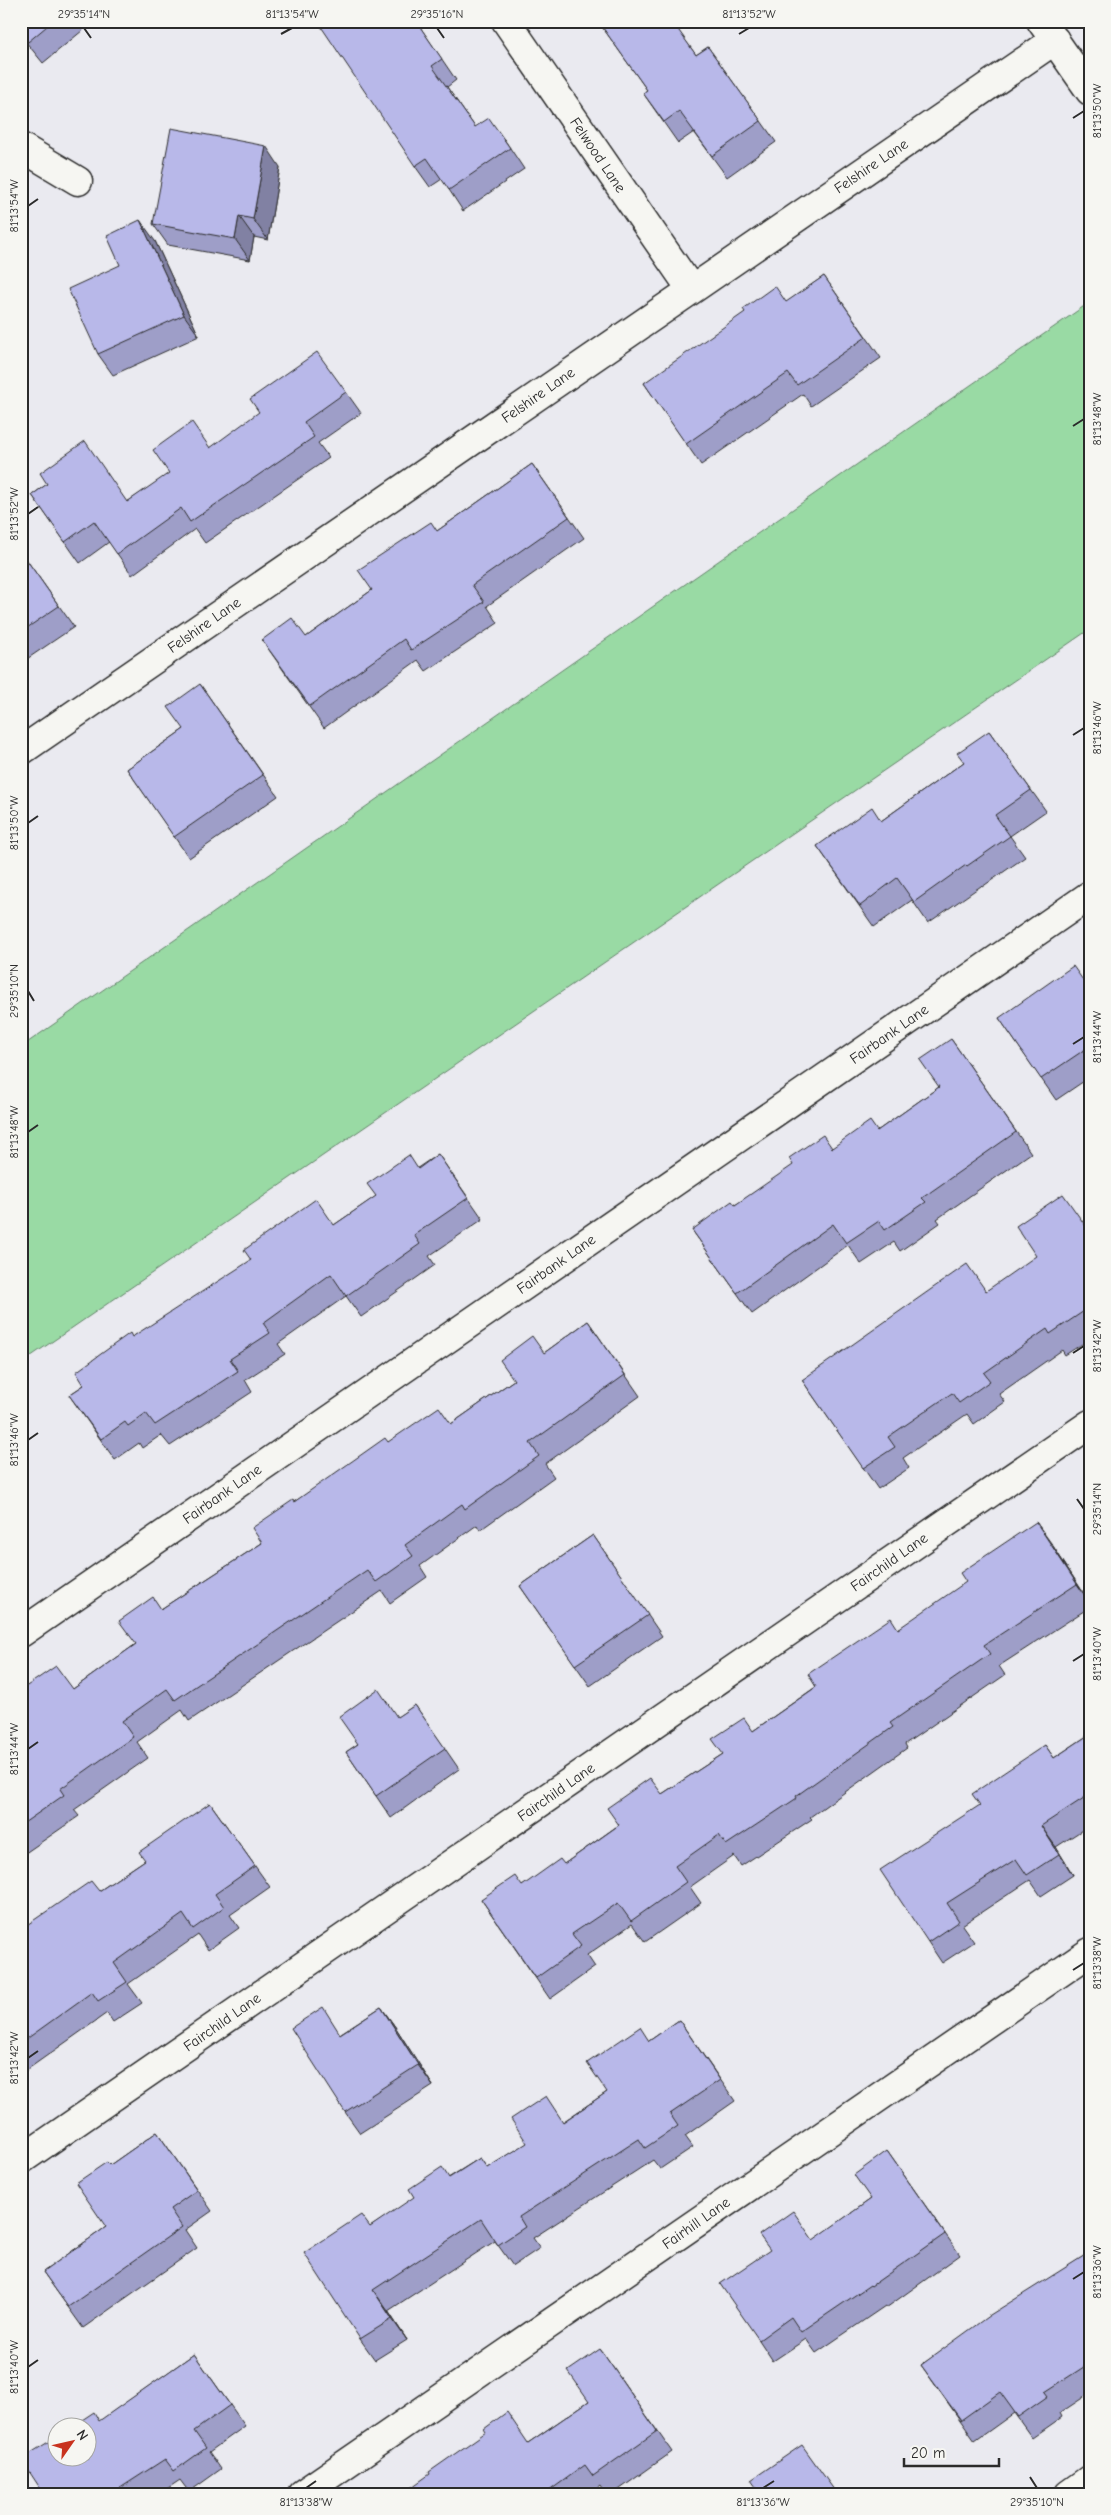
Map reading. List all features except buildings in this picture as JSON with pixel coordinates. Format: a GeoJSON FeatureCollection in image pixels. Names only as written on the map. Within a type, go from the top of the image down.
{"type":"FeatureCollection","features":[{"type":"Feature","properties":{"kind":"street","name":"Felwood Lane"},"geometry":{"type":"LineString","coordinates":[[506,21],[690,289]]}},
{"type":"Feature","properties":{"kind":"street","name":"Felshire Lane"},"geometry":{"type":"LineString","coordinates":[[21,751],[690,289],[1048,31]]}},
{"type":"Feature","properties":{"kind":"street"},"geometry":{"type":"LineString","coordinates":[[1048,31],[1090,91]]}},
{"type":"Feature","properties":{"kind":"street"},"geometry":{"type":"LineString","coordinates":[[21,147],[78,181]]}},
{"type":"Feature","properties":{"kind":"street","name":"Fairbank Lane"},"geometry":{"type":"LineString","coordinates":[[21,1633],[1090,895]]}},
{"type":"Feature","properties":{"kind":"street","name":"Fairchild Lane"},"geometry":{"type":"LineString","coordinates":[[21,2160],[1090,1424]]}},
{"type":"Feature","properties":{"kind":"street","name":"Fairhill Lane"},"geometry":{"type":"LineString","coordinates":[[302,2494],[1090,1952]]}},
{"type":"Feature","properties":{"kind":"street"},"geometry":{"type":"LineString","coordinates":[[1068,2494],[1090,2479]]}},
{"type":"Feature","properties":{"kind":"green space"},"geometry":{"type":"Polygon","coordinates":[[[1090,302],[1090,629],[21,1363],[21,1047],[1090,302]]]}}]}
